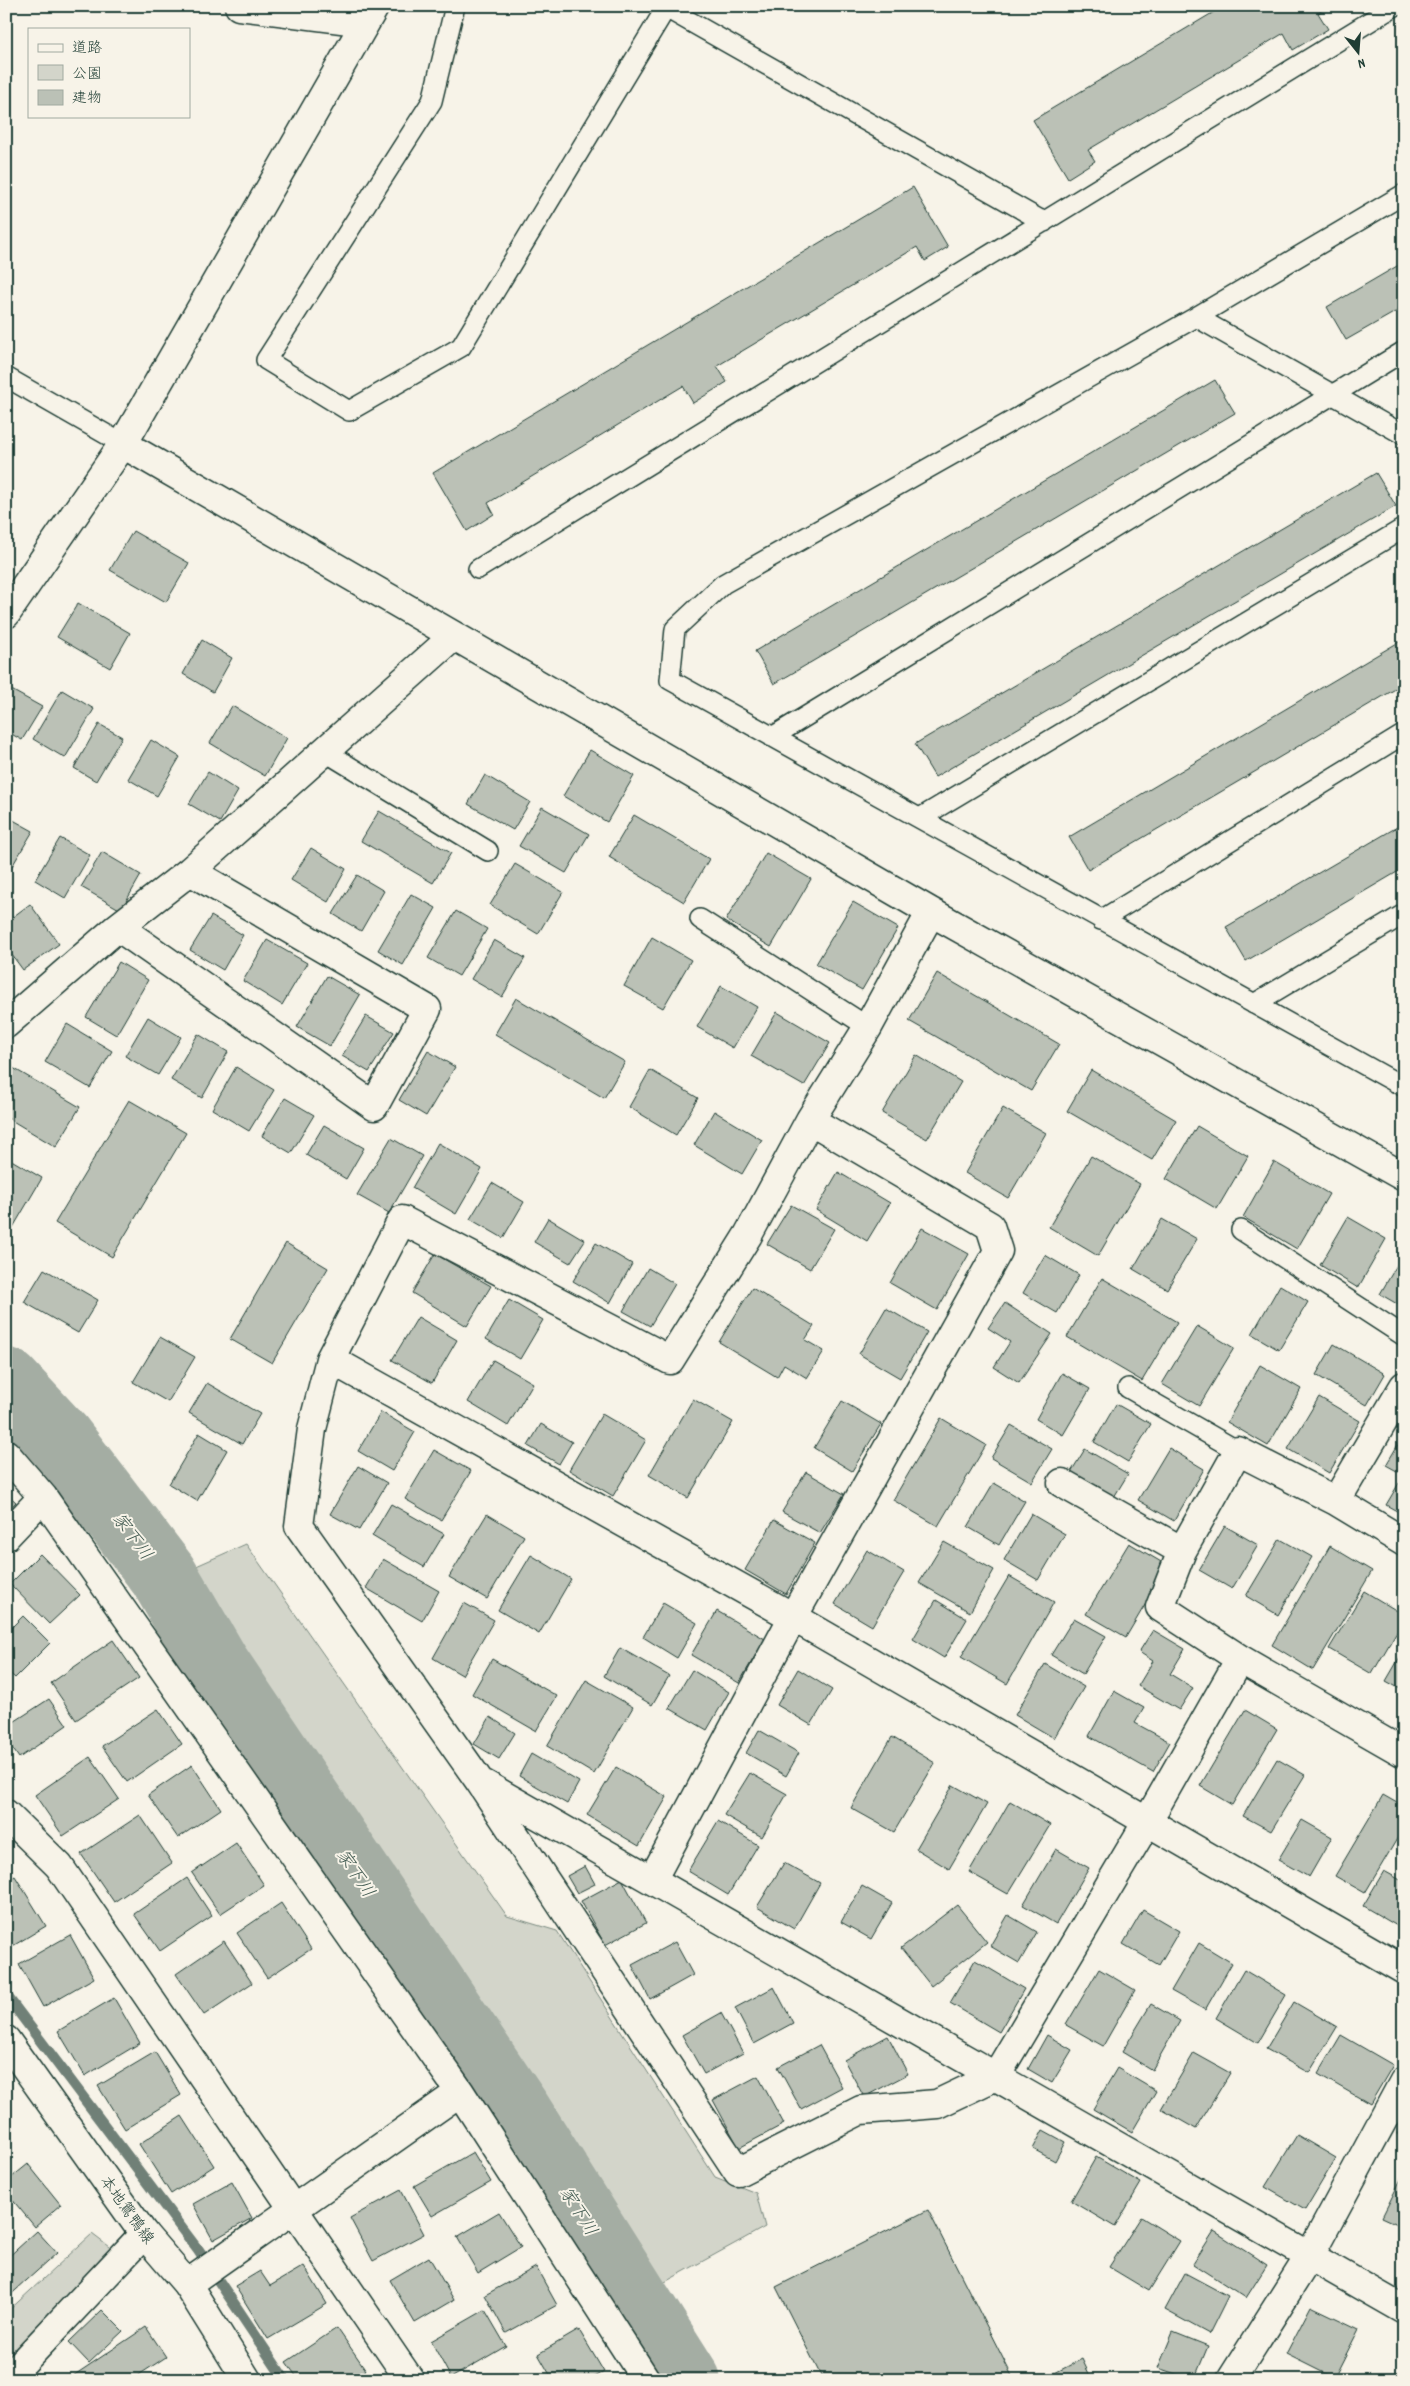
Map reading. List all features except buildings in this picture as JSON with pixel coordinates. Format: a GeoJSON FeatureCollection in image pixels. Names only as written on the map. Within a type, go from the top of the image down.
{"type":"FeatureCollection","features":[{"type":"Feature","properties":{"kind":"street"},"geometry":{"type":"LineString","coordinates":[[6,614],[123,444],[370,14],[239,6]]}},
{"type":"Feature","properties":{"kind":"street"},"geometry":{"type":"LineString","coordinates":[[123,444],[453,637],[931,912],[1404,1177]]}},
{"type":"Feature","properties":{"kind":"street"},"geometry":{"type":"LineString","coordinates":[[6,1024],[118,927],[190,871],[453,637]]}},
{"type":"Feature","properties":{"kind":"street"},"geometry":{"type":"LineString","coordinates":[[118,927],[374,1106],[427,1009],[190,871]]}},
{"type":"Feature","properties":{"kind":"street"},"geometry":{"type":"LineString","coordinates":[[931,912],[868,1027],[810,1120],[748,1235],[670,1360],[402,1220],[330,1359],[312,1429],[299,1526],[480,1782],[738,2172],[861,2110],[937,2104],[996,2076],[1147,1822],[1240,1659]]}},
{"type":"Feature","properties":{"kind":"street"},"geometry":{"type":"LineString","coordinates":[[652,1880],[793,1617],[998,1251],[990,1226],[810,1120]]}},
{"type":"Feature","properties":{"kind":"street"},"geometry":{"type":"LineString","coordinates":[[330,1359],[793,1617],[1404,1970]]}},
{"type":"Feature","properties":{"kind":"street"},"geometry":{"type":"LineString","coordinates":[[1336,1501],[1404,1386]]}},
{"type":"Feature","properties":{"kind":"street"},"geometry":{"type":"LineString","coordinates":[[1404,1542],[1336,1501],[1238,1451],[1182,1552],[1160,1607],[1240,1659],[1404,1752]]}},
{"type":"Feature","properties":{"kind":"street"},"geometry":{"type":"LineString","coordinates":[[6,1454],[43,1497],[460,2092],[646,2380]]}},
{"type":"Feature","properties":{"kind":"street"},"geometry":{"type":"LineString","coordinates":[[1062,1483],[1182,1552]]}},
{"type":"Feature","properties":{"kind":"street"},"geometry":{"type":"LineString","coordinates":[[6,1536],[43,1497]]}},
{"type":"Feature","properties":{"kind":"street"},"geometry":{"type":"LineString","coordinates":[[480,1782],[1404,2310]]}},
{"type":"Feature","properties":{"kind":"street"},"geometry":{"type":"LineString","coordinates":[[6,1814],[59,1866],[295,2208],[410,2380]]}},
{"type":"Feature","properties":{"kind":"street","name":"本地鴛鴨線"},"geometry":{"type":"LineString","coordinates":[[6,2040],[144,2234],[187,2284],[247,2380]]}},
{"type":"Feature","properties":{"kind":"street"},"geometry":{"type":"LineString","coordinates":[[1231,2380],[1309,2257],[1404,2081]]}},
{"type":"Feature","properties":{"kind":"street"},"geometry":{"type":"LineString","coordinates":[[187,2284],[460,2092]]}},
{"type":"Feature","properties":{"kind":"street"},"geometry":{"type":"LineString","coordinates":[[6,2380],[144,2234]]}},
{"type":"Feature","properties":{"kind":"lane"},"geometry":{"type":"LineString","coordinates":[[455,6],[432,101],[266,360],[349,411],[461,346],[665,7],[1044,222]]}},
{"type":"Feature","properties":{"kind":"lane"},"geometry":{"type":"LineString","coordinates":[[478,569],[1395,6]]}},
{"type":"Feature","properties":{"kind":"lane"},"geometry":{"type":"LineString","coordinates":[[1404,194],[1196,317],[723,584],[676,629],[670,680],[1404,1087]]}},
{"type":"Feature","properties":{"kind":"lane"},"geometry":{"type":"LineString","coordinates":[[1196,317],[1404,435]]}},
{"type":"Feature","properties":{"kind":"lane"},"geometry":{"type":"LineString","coordinates":[[772,736],[1404,351]]}},
{"type":"Feature","properties":{"kind":"lane"},"geometry":{"type":"LineString","coordinates":[[6,377],[123,444]]}},
{"type":"Feature","properties":{"kind":"lane"},"geometry":{"type":"LineString","coordinates":[[920,818],[1404,528]]}},
{"type":"Feature","properties":{"kind":"lane"},"geometry":{"type":"LineString","coordinates":[[1102,920],[1404,734]]}},
{"type":"Feature","properties":{"kind":"lane"},"geometry":{"type":"LineString","coordinates":[[324,751],[488,851]]}},
{"type":"Feature","properties":{"kind":"lane"},"geometry":{"type":"LineString","coordinates":[[1254,1004],[1404,914]]}},
{"type":"Feature","properties":{"kind":"lane"},"geometry":{"type":"LineString","coordinates":[[700,919],[868,1027]]}},
{"type":"Feature","properties":{"kind":"lane"},"geometry":{"type":"LineString","coordinates":[[1241,1230],[1404,1336]]}},
{"type":"Feature","properties":{"kind":"lane"},"geometry":{"type":"LineString","coordinates":[[1128,1388],[1238,1451]]}},
{"type":"Feature","properties":{"kind":"green space"},"geometry":{"type":"Polygon","coordinates":[[[246,1544],[507,1916],[557,1931],[715,2177],[756,2193],[765,2227],[654,2288],[176,1575],[246,1544]]]}},
{"type":"Feature","properties":{"kind":"green space"},"geometry":{"type":"Polygon","coordinates":[[[92,2234],[113,2250],[6,2364],[6,2313],[92,2234]]]}},
{"type":"Feature","properties":{"kind":"waterway","name":"家下川"},"geometry":{"type":"LineString","coordinates":[[6,1382],[59,1439],[163,1575],[215,1664],[517,2112],[686,2380]]}},
{"type":"Feature","properties":{"kind":"waterway"},"geometry":{"type":"LineString","coordinates":[[6,1995],[198,2250],[285,2380]]}}]}
